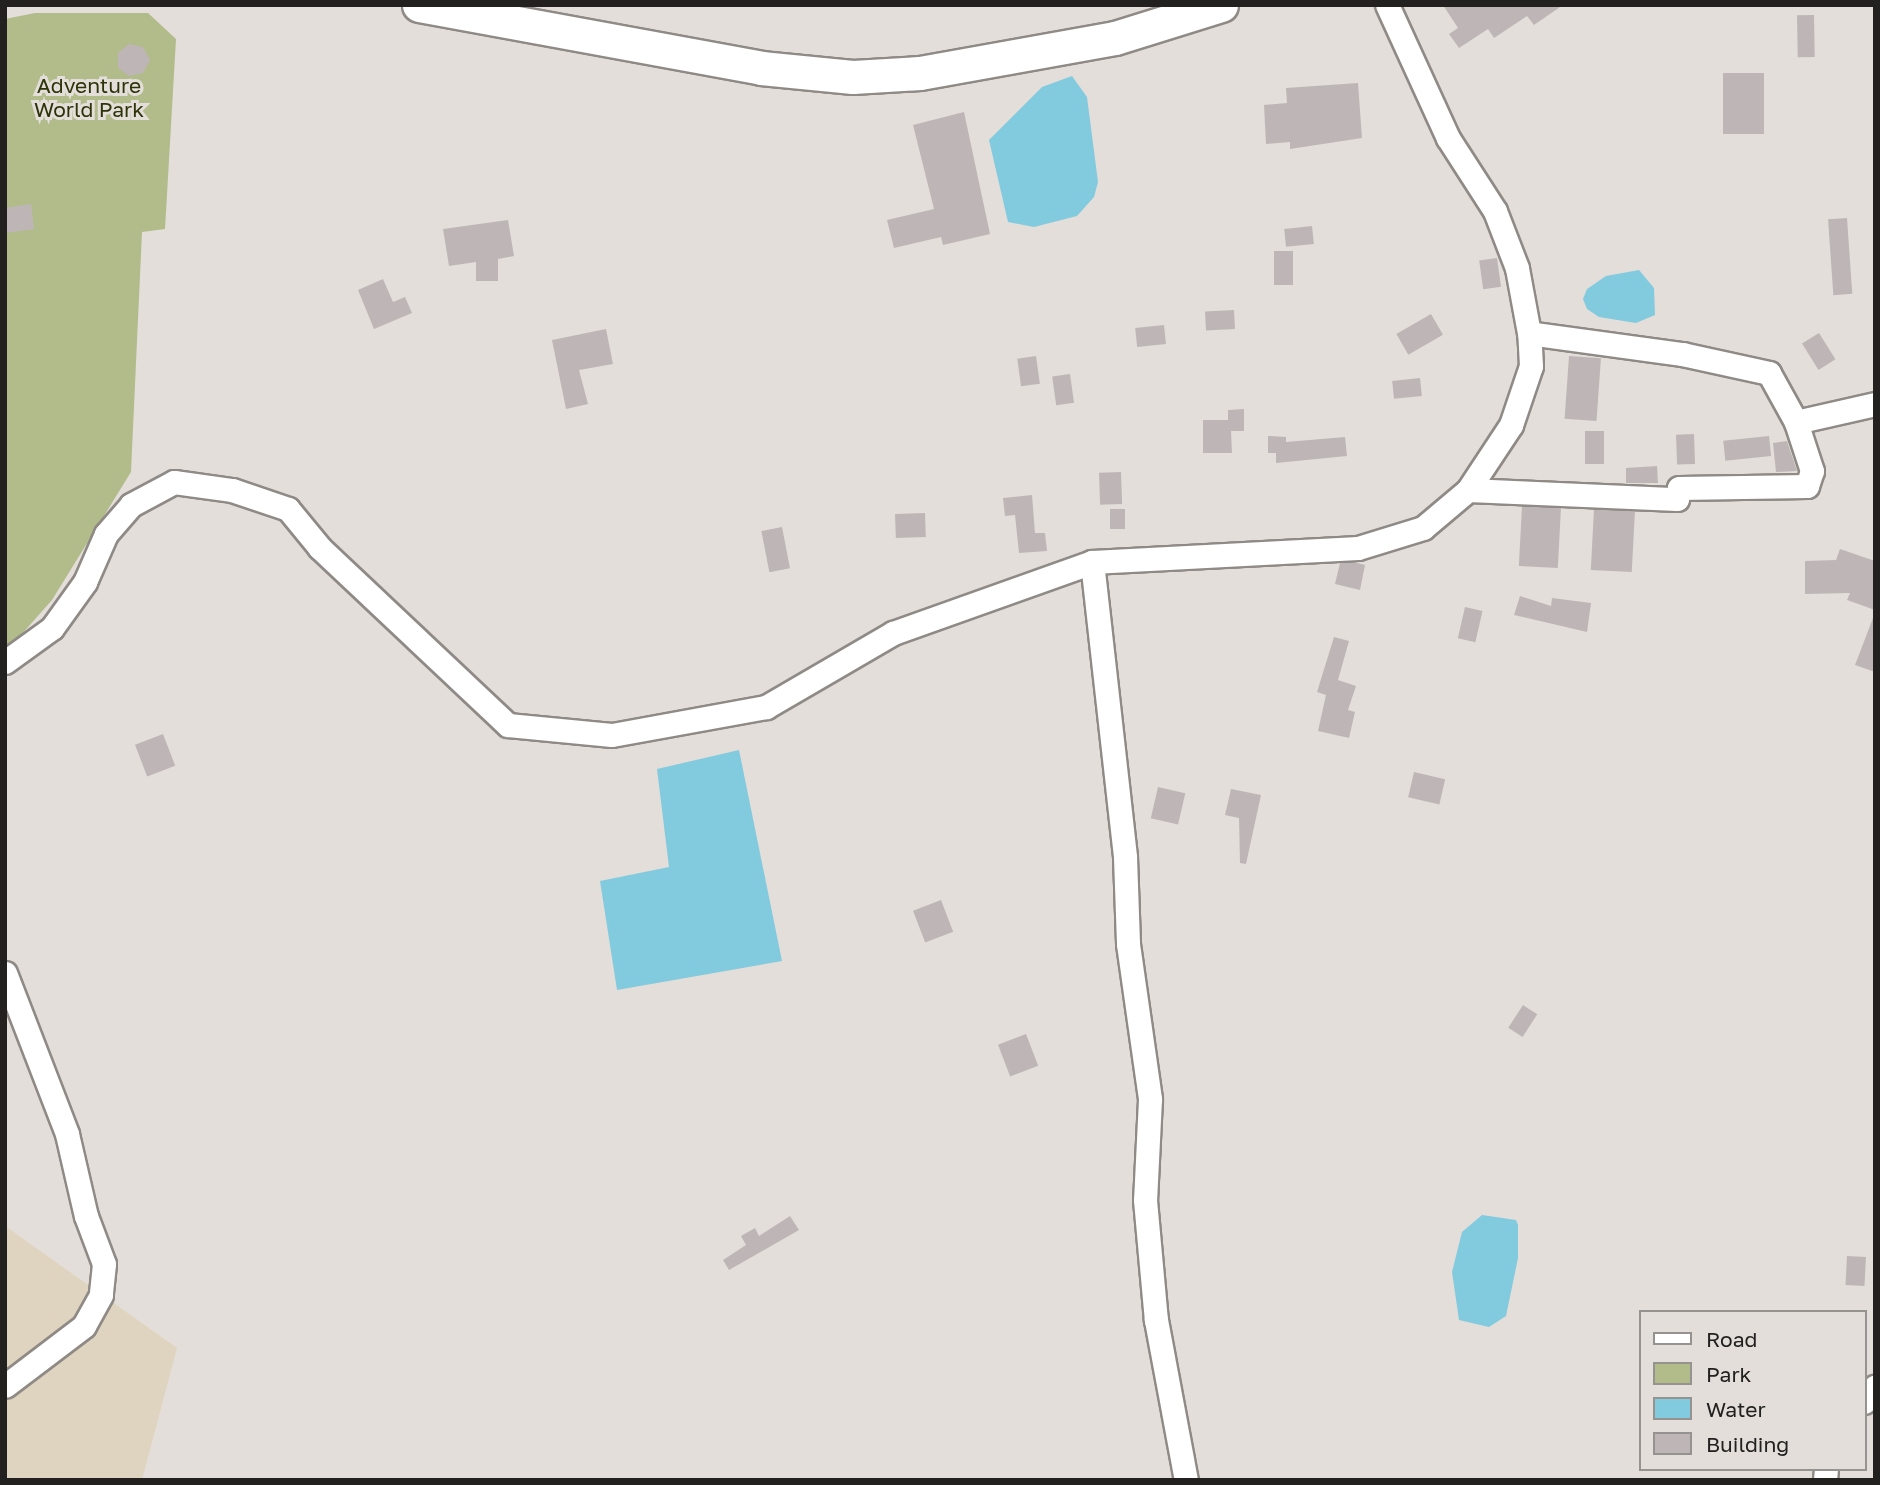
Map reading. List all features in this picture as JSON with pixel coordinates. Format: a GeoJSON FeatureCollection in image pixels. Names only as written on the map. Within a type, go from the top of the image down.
{"type":"FeatureCollection","features":[{"type":"Feature","properties":{"kind":"highway"},"geometry":{"type":"LineString","coordinates":[[419,5],[761,68],[853,77],[920,73],[1115,38],[1221,5]]}},
{"type":"Feature","properties":{"kind":"street"},"geometry":{"type":"LineString","coordinates":[[5,662],[52,628],[85,582],[106,534],[131,505],[174,482],[233,490],[288,509],[320,548],[508,725],[612,735],[766,707],[893,634],[1092,562],[1358,548],[1423,528],[1468,490],[1511,425],[1531,366],[1530,333],[1517,268],[1495,211],[1448,138],[1387,5]]}},
{"type":"Feature","properties":{"kind":"street"},"geometry":{"type":"LineString","coordinates":[[1468,490],[1677,499],[1679,488],[1807,486],[1812,471],[1796,422],[1769,373],[1682,354],[1530,333]]}},
{"type":"Feature","properties":{"kind":"street"},"geometry":{"type":"LineString","coordinates":[[1796,422],[1875,404]]}},
{"type":"Feature","properties":{"kind":"street"},"geometry":{"type":"LineString","coordinates":[[1092,562],[1125,857],[1128,944],[1150,1099],[1146,1200],[1156,1320],[1186,1480]]}},
{"type":"Feature","properties":{"kind":"street"},"geometry":{"type":"LineString","coordinates":[[5,973],[67,1134],[104,1264],[101,1295],[84,1326],[5,1386]]}},
{"type":"Feature","properties":{"kind":"shaded area"},"geometry":{"type":"Polygon","coordinates":[[[5,1226],[177,1348],[142,1480],[5,1480],[5,1226]]]}},
{"type":"Feature","properties":{"kind":"green space","name":"Adventure World Park"},"geometry":{"type":"Polygon","coordinates":[[[35,13],[148,13],[176,39],[165,229],[142,232],[131,472],[52,600],[5,653],[5,19],[35,13]]]}},
{"type":"Feature","properties":{"kind":"water"},"geometry":{"type":"Polygon","coordinates":[[[1072,76],[1087,97],[1098,182],[1094,197],[1077,216],[1034,227],[1008,222],[989,140],[1042,87],[1072,76]]]}},
{"type":"Feature","properties":{"kind":"water"},"geometry":{"type":"Polygon","coordinates":[[[1639,270],[1654,288],[1655,315],[1636,323],[1599,317],[1587,309],[1583,299],[1587,289],[1606,276],[1639,270]]]}},
{"type":"Feature","properties":{"kind":"water"},"geometry":{"type":"Polygon","coordinates":[[[739,750],[782,961],[617,990],[600,881],[669,867],[657,769],[739,750]]]}},
{"type":"Feature","properties":{"kind":"water"},"geometry":{"type":"Polygon","coordinates":[[[1482,1215],[1516,1220],[1518,1225],[1518,1258],[1506,1316],[1489,1327],[1459,1320],[1452,1272],[1462,1232],[1482,1215]]]}},
{"type":"Feature","properties":{"kind":"building"},"geometry":{"type":"Polygon","coordinates":[[[1443,5],[1563,5],[1534,25],[1527,16],[1494,38],[1488,29],[1459,48],[1449,34],[1458,28],[1443,5]]]}},
{"type":"Feature","properties":{"kind":"building"},"geometry":{"type":"Polygon","coordinates":[[[1797,15],[1814,15],[1815,57],[1798,57],[1797,15]]]}},
{"type":"Feature","properties":{"kind":"building"},"geometry":{"type":"Polygon","coordinates":[[[129,44],[143,47],[150,60],[143,73],[129,76],[118,68],[118,53],[129,44]]]}},
{"type":"Feature","properties":{"kind":"building"},"geometry":{"type":"Polygon","coordinates":[[[1723,73],[1764,73],[1764,134],[1723,134],[1723,73]]]}},
{"type":"Feature","properties":{"kind":"building"},"geometry":{"type":"Polygon","coordinates":[[[1358,83],[1362,138],[1290,149],[1290,142],[1266,144],[1264,105],[1287,103],[1286,88],[1358,83]]]}},
{"type":"Feature","properties":{"kind":"building"},"geometry":{"type":"Polygon","coordinates":[[[964,112],[990,234],[943,245],[941,237],[894,248],[887,220],[934,209],[913,125],[964,112]]]}},
{"type":"Feature","properties":{"kind":"building"},"geometry":{"type":"Polygon","coordinates":[[[31,204],[34,229],[5,233],[5,208],[31,204]]]}},
{"type":"Feature","properties":{"kind":"building"},"geometry":{"type":"Polygon","coordinates":[[[1847,218],[1852,294],[1833,295],[1828,219],[1847,218]]]}},
{"type":"Feature","properties":{"kind":"building"},"geometry":{"type":"Polygon","coordinates":[[[508,220],[514,256],[498,259],[498,281],[476,281],[476,262],[449,266],[443,229],[508,220]]]}},
{"type":"Feature","properties":{"kind":"building"},"geometry":{"type":"Polygon","coordinates":[[[1312,226],[1314,244],[1286,247],[1284,229],[1312,226]]]}},
{"type":"Feature","properties":{"kind":"building"},"geometry":{"type":"Polygon","coordinates":[[[1274,251],[1293,251],[1293,285],[1274,285],[1274,251]]]}},
{"type":"Feature","properties":{"kind":"building"},"geometry":{"type":"Polygon","coordinates":[[[1497,258],[1501,287],[1483,289],[1479,261],[1497,258]]]}},
{"type":"Feature","properties":{"kind":"building"},"geometry":{"type":"Polygon","coordinates":[[[383,279],[393,302],[405,297],[412,313],[374,329],[358,290],[383,279]]]}},
{"type":"Feature","properties":{"kind":"building"},"geometry":{"type":"Polygon","coordinates":[[[1234,310],[1235,329],[1206,330],[1205,312],[1234,310]]]}},
{"type":"Feature","properties":{"kind":"building"},"geometry":{"type":"Polygon","coordinates":[[[1431,314],[1443,335],[1408,355],[1396,334],[1431,314]]]}},
{"type":"Feature","properties":{"kind":"building"},"geometry":{"type":"Polygon","coordinates":[[[1164,325],[1166,344],[1137,347],[1135,328],[1164,325]]]}},
{"type":"Feature","properties":{"kind":"building"},"geometry":{"type":"Polygon","coordinates":[[[606,329],[613,364],[579,370],[588,404],[566,409],[552,340],[606,329]]]}},
{"type":"Feature","properties":{"kind":"building"},"geometry":{"type":"Polygon","coordinates":[[[1819,333],[1835,359],[1818,370],[1802,344],[1819,333]]]}},
{"type":"Feature","properties":{"kind":"building"},"geometry":{"type":"Polygon","coordinates":[[[1036,356],[1040,384],[1021,386],[1017,359],[1036,356]]]}},
{"type":"Feature","properties":{"kind":"building"},"geometry":{"type":"Polygon","coordinates":[[[1569,356],[1601,358],[1597,421],[1565,419],[1569,356]]]}},
{"type":"Feature","properties":{"kind":"building"},"geometry":{"type":"Polygon","coordinates":[[[1070,374],[1074,403],[1056,405],[1052,377],[1070,374]]]}},
{"type":"Feature","properties":{"kind":"building"},"geometry":{"type":"Polygon","coordinates":[[[1420,378],[1422,396],[1394,399],[1392,381],[1420,378]]]}},
{"type":"Feature","properties":{"kind":"building"},"geometry":{"type":"Polygon","coordinates":[[[1244,409],[1244,431],[1231,431],[1232,453],[1203,453],[1203,420],[1228,420],[1228,410],[1244,409]]]}},
{"type":"Feature","properties":{"kind":"building"},"geometry":{"type":"Polygon","coordinates":[[[1585,431],[1604,431],[1604,464],[1585,464],[1585,431]]]}},
{"type":"Feature","properties":{"kind":"building"},"geometry":{"type":"Polygon","coordinates":[[[1694,434],[1695,464],[1677,465],[1676,435],[1694,434]]]}},
{"type":"Feature","properties":{"kind":"building"},"geometry":{"type":"Polygon","coordinates":[[[1268,436],[1286,437],[1286,442],[1345,437],[1347,456],[1276,463],[1276,453],[1268,453],[1268,436]]]}},
{"type":"Feature","properties":{"kind":"building"},"geometry":{"type":"Polygon","coordinates":[[[1769,436],[1771,456],[1725,461],[1723,441],[1769,436]]]}},
{"type":"Feature","properties":{"kind":"building"},"geometry":{"type":"Polygon","coordinates":[[[1787,441],[1797,471],[1776,472],[1773,443],[1787,441]]]}},
{"type":"Feature","properties":{"kind":"building"},"geometry":{"type":"Polygon","coordinates":[[[1657,466],[1658,483],[1626,483],[1626,468],[1657,466]]]}},
{"type":"Feature","properties":{"kind":"building"},"geometry":{"type":"Polygon","coordinates":[[[1121,472],[1122,504],[1100,505],[1099,473],[1121,472]]]}},
{"type":"Feature","properties":{"kind":"building"},"geometry":{"type":"Polygon","coordinates":[[[1032,495],[1035,533],[1045,533],[1047,551],[1019,553],[1015,515],[1005,516],[1003,498],[1032,495]]]}},
{"type":"Feature","properties":{"kind":"building"},"geometry":{"type":"Polygon","coordinates":[[[1522,506],[1561,508],[1558,568],[1519,566],[1522,506]]]}},
{"type":"Feature","properties":{"kind":"building"},"geometry":{"type":"Polygon","coordinates":[[[1110,509],[1125,509],[1125,529],[1110,529],[1110,509]]]}},
{"type":"Feature","properties":{"kind":"building"},"geometry":{"type":"Polygon","coordinates":[[[1594,509],[1635,511],[1632,572],[1591,570],[1594,509]]]}},
{"type":"Feature","properties":{"kind":"building"},"geometry":{"type":"Polygon","coordinates":[[[925,513],[926,537],[896,538],[895,514],[925,513]]]}},
{"type":"Feature","properties":{"kind":"building"},"geometry":{"type":"Polygon","coordinates":[[[782,527],[790,568],[769,572],[761,531],[782,527]]]}},
{"type":"Feature","properties":{"kind":"building"},"geometry":{"type":"Polygon","coordinates":[[[1840,549],[1875,561],[1875,610],[1847,600],[1850,593],[1805,594],[1805,561],[1836,560],[1840,549]]]}},
{"type":"Feature","properties":{"kind":"building"},"geometry":{"type":"Polygon","coordinates":[[[1340,563],[1365,565],[1360,590],[1335,584],[1340,563]]]}},
{"type":"Feature","properties":{"kind":"building"},"geometry":{"type":"Polygon","coordinates":[[[1520,596],[1551,606],[1552,598],[1591,603],[1587,632],[1514,615],[1520,596]]]}},
{"type":"Feature","properties":{"kind":"building"},"geometry":{"type":"Polygon","coordinates":[[[1465,607],[1483,611],[1475,642],[1458,638],[1465,607]]]}},
{"type":"Feature","properties":{"kind":"building"},"geometry":{"type":"Polygon","coordinates":[[[1875,618],[1875,672],[1855,665],[1875,618]]]}},
{"type":"Feature","properties":{"kind":"building"},"geometry":{"type":"Polygon","coordinates":[[[1334,637],[1349,641],[1338,680],[1356,686],[1348,710],[1355,712],[1349,738],[1318,731],[1326,695],[1317,692],[1334,637]]]}},
{"type":"Feature","properties":{"kind":"building"},"geometry":{"type":"Polygon","coordinates":[[[163,734],[175,766],[147,776],[135,745],[163,734]]]}},
{"type":"Feature","properties":{"kind":"building"},"geometry":{"type":"Polygon","coordinates":[[[1414,772],[1445,779],[1439,805],[1408,797],[1414,772]]]}},
{"type":"Feature","properties":{"kind":"building"},"geometry":{"type":"Polygon","coordinates":[[[1158,787],[1185,793],[1178,824],[1151,818],[1158,787]]]}},
{"type":"Feature","properties":{"kind":"building"},"geometry":{"type":"Polygon","coordinates":[[[1231,789],[1261,795],[1246,864],[1240,863],[1239,818],[1225,815],[1231,789]]]}},
{"type":"Feature","properties":{"kind":"building"},"geometry":{"type":"Polygon","coordinates":[[[941,900],[953,932],[925,942],[913,911],[941,900]]]}},
{"type":"Feature","properties":{"kind":"building"},"geometry":{"type":"Polygon","coordinates":[[[1523,1005],[1537,1014],[1523,1037],[1508,1028],[1523,1005]]]}},
{"type":"Feature","properties":{"kind":"building"},"geometry":{"type":"Polygon","coordinates":[[[1026,1034],[1038,1066],[1010,1076],[998,1045],[1026,1034]]]}},
{"type":"Feature","properties":{"kind":"building"},"geometry":{"type":"Polygon","coordinates":[[[790,1216],[799,1230],[729,1270],[723,1260],[746,1245],[741,1236],[755,1228],[759,1236],[790,1216]]]}},
{"type":"Feature","properties":{"kind":"building"},"geometry":{"type":"Polygon","coordinates":[[[1847,1256],[1866,1257],[1864,1286],[1845,1285],[1847,1256]]]}}]}
